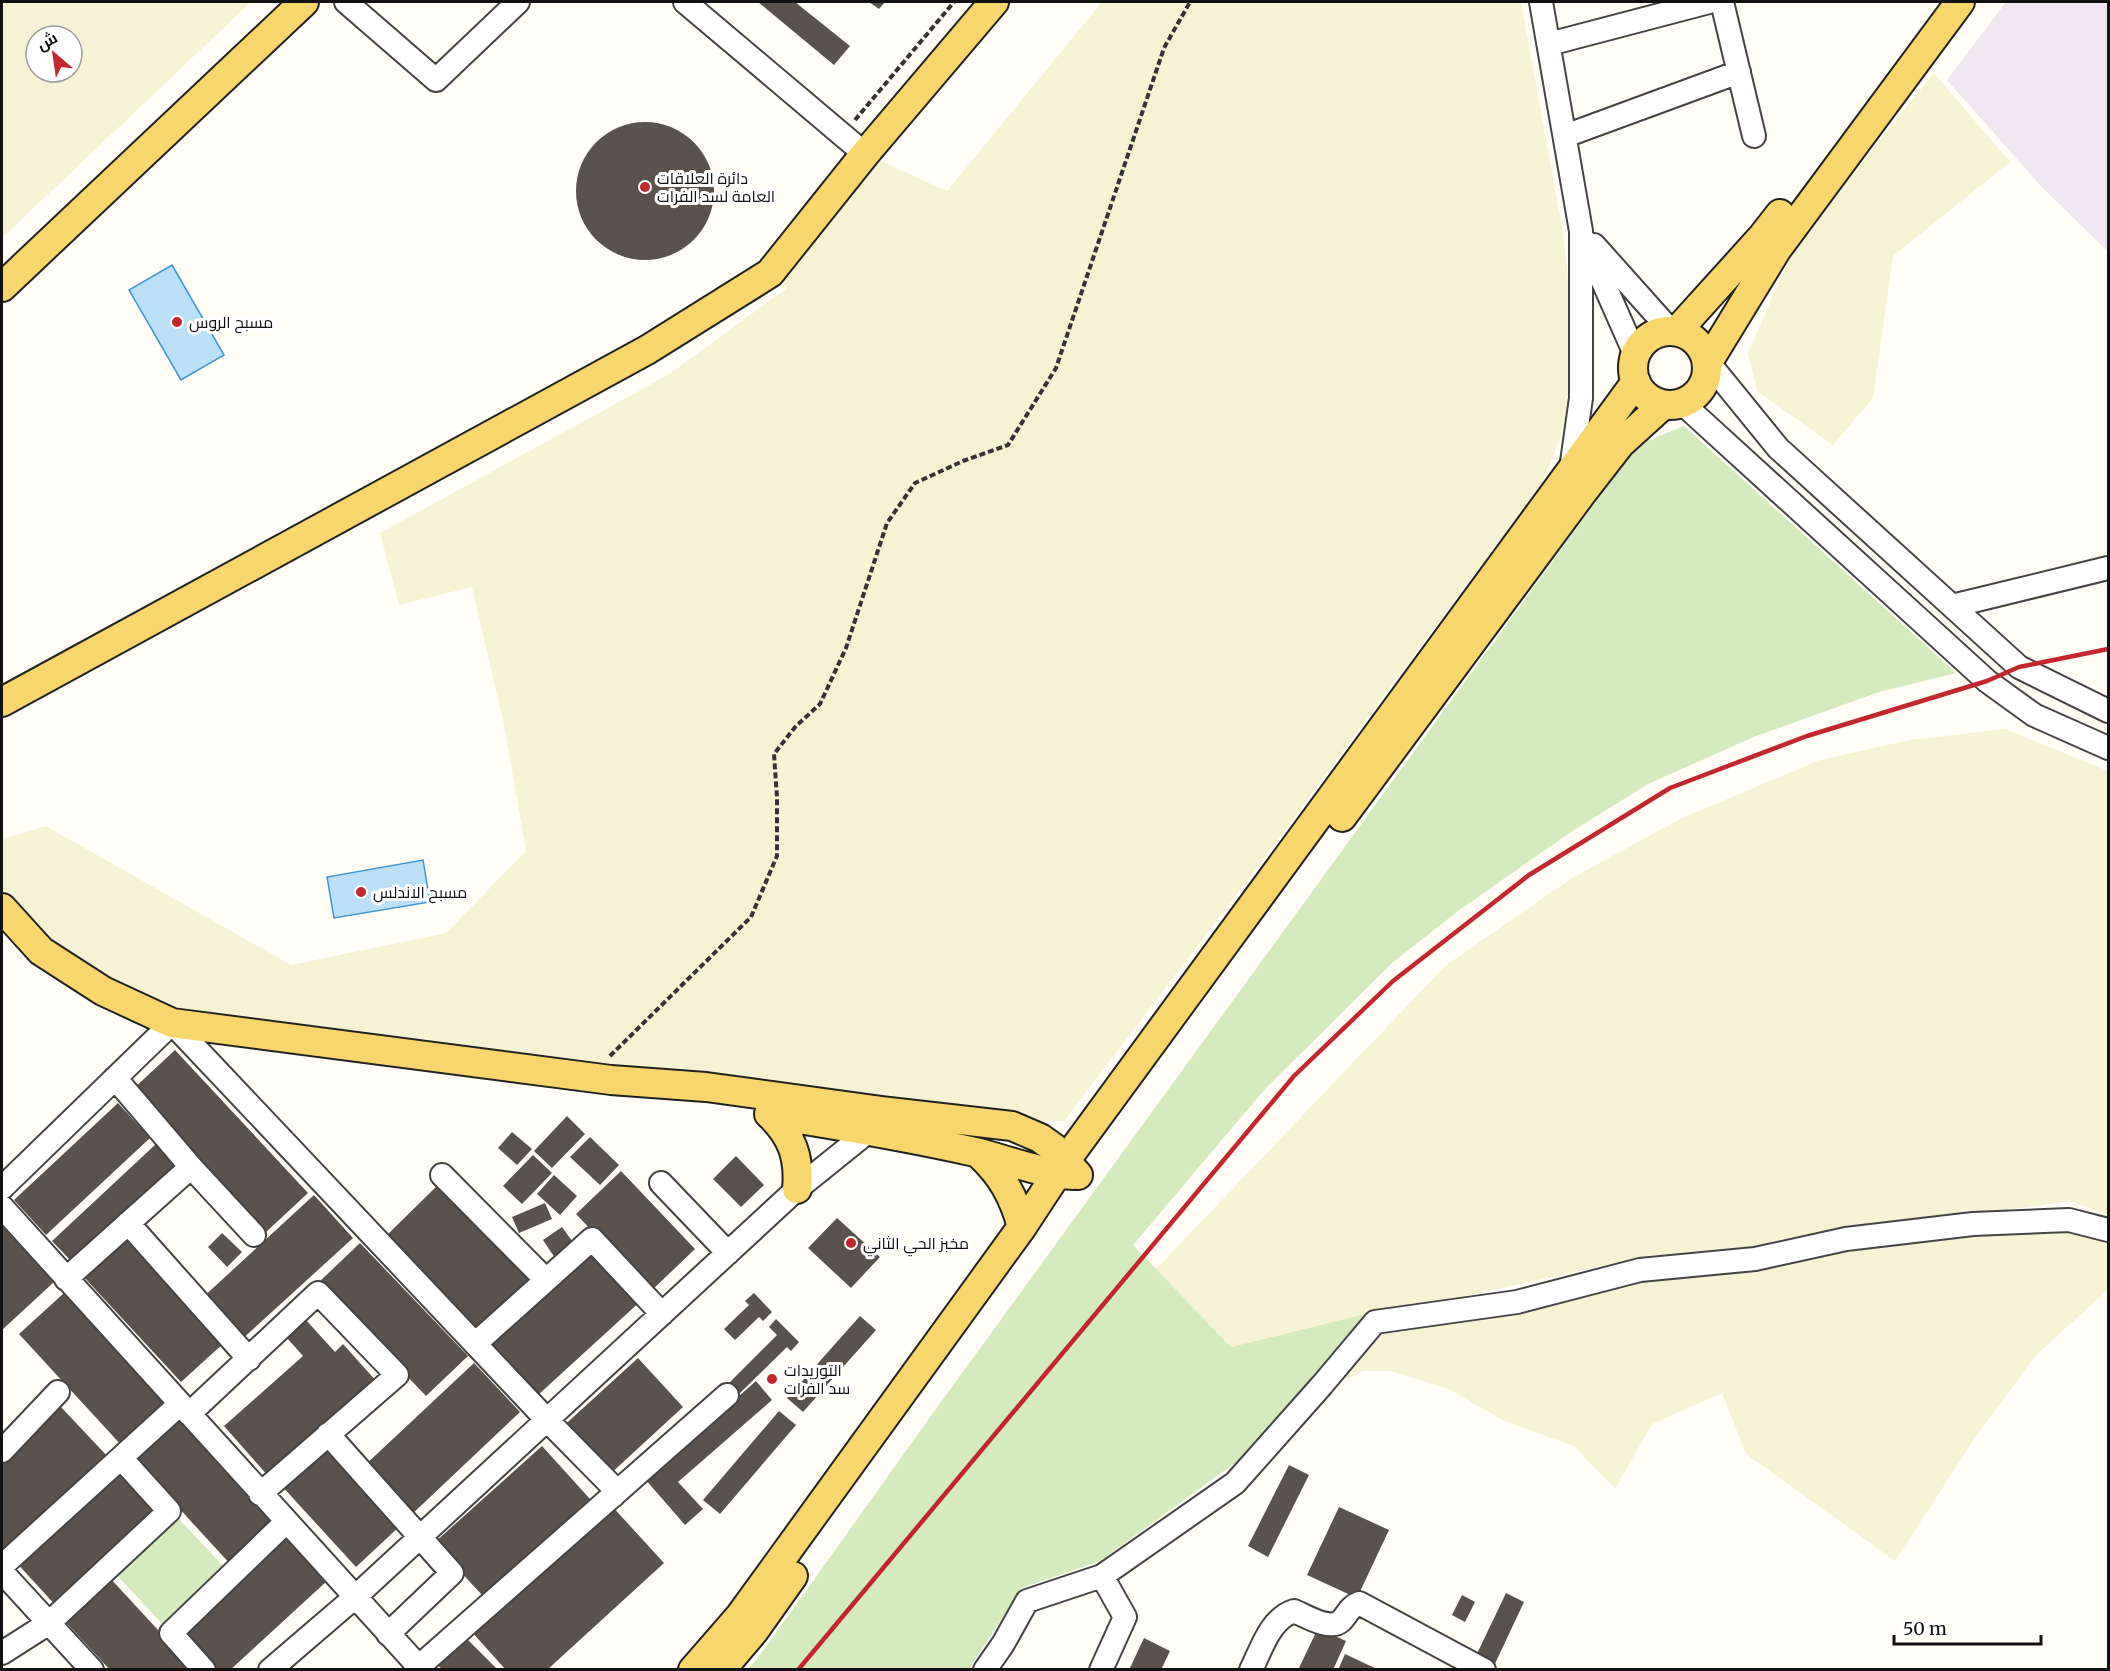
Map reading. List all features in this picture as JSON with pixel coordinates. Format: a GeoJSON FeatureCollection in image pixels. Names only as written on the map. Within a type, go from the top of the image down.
{"type":"FeatureCollection","features":[{"type":"Feature","properties":{"kind":"main road"},"geometry":{"type":"LineString","coordinates":[[2,287],[304,2]]}},
{"type":"Feature","properties":{"kind":"main road"},"geometry":{"type":"LineString","coordinates":[[2,702],[647,350],[770,273],[865,154],[994,2]]}},
{"type":"Feature","properties":{"kind":"main road"},"geometry":{"type":"LineString","coordinates":[[1674,330],[1762,237],[1941,2]]}},
{"type":"Feature","properties":{"kind":"main road"},"geometry":{"type":"LineString","coordinates":[[1708,362],[1776,249],[1960,2]]}},
{"type":"Feature","properties":{"kind":"main road"},"geometry":{"type":"LineString","coordinates":[[693,1670],[740,1616],[1022,1227],[1067,1170],[1620,444],[1673,404],[1697,394],[1704,385],[1708,374],[1708,362],[1705,351],[1691,336],[1674,330],[1659,332],[1641,344],[1635,368],[1571,469],[1101,1113],[1067,1170],[754,1631],[722,1670]]}},
{"type":"Feature","properties":{"kind":"main road"},"geometry":{"type":"LineString","coordinates":[[1635,368],[1644,395],[1653,401],[1673,404]]}},
{"type":"Feature","properties":{"kind":"main road"},"geometry":{"type":"LineString","coordinates":[[2,908],[42,951],[103,991],[172,1023],[600,1079],[706,1087],[875,1121],[977,1153],[1067,1170]]}},
{"type":"Feature","properties":{"kind":"main road"},"geometry":{"type":"LineString","coordinates":[[600,1079],[702,1102],[769,1114],[1012,1126],[1030,1129],[1058,1128],[1084,1121],[1101,1113]]}},
{"type":"Feature","properties":{"kind":"main road"},"geometry":{"type":"LineString","coordinates":[[769,1114],[788,1135],[794,1148],[798,1161],[797,1189]]}},
{"type":"Feature","properties":{"kind":"main road"},"geometry":{"type":"LineString","coordinates":[[1012,1126],[1040,1138],[1067,1170]]}},
{"type":"Feature","properties":{"kind":"main road"},"geometry":{"type":"LineString","coordinates":[[977,1153],[990,1165],[1006,1186],[1022,1227]]}},
{"type":"Feature","properties":{"kind":"street"},"geometry":{"type":"LineString","coordinates":[[346,2],[436,80],[518,2]]}},
{"type":"Feature","properties":{"kind":"street"},"geometry":{"type":"LineString","coordinates":[[1541,2],[1581,231],[1581,398],[1571,469]]}},
{"type":"Feature","properties":{"kind":"street"},"geometry":{"type":"LineString","coordinates":[[1548,44],[1709,2]]}},
{"type":"Feature","properties":{"kind":"street"},"geometry":{"type":"LineString","coordinates":[[1722,2],[1754,136]]}},
{"type":"Feature","properties":{"kind":"street"},"geometry":{"type":"LineString","coordinates":[[692,4],[865,154]]}},
{"type":"Feature","properties":{"kind":"street"},"geometry":{"type":"LineString","coordinates":[[1565,136],[1739,72]]}},
{"type":"Feature","properties":{"kind":"street"},"geometry":{"type":"LineString","coordinates":[[1581,231],[1674,330]]}},
{"type":"Feature","properties":{"kind":"street"},"geometry":{"type":"LineString","coordinates":[[1581,231],[1635,368]]}},
{"type":"Feature","properties":{"kind":"street"},"geometry":{"type":"LineString","coordinates":[[1708,362],[1778,448],[2019,667],[2109,711]]}},
{"type":"Feature","properties":{"kind":"street"},"geometry":{"type":"LineString","coordinates":[[1673,404],[1987,681],[2034,715],[2109,748]]}},
{"type":"Feature","properties":{"kind":"street"},"geometry":{"type":"LineString","coordinates":[[1952,606],[2109,568]]}},
{"type":"Feature","properties":{"kind":"street"},"geometry":{"type":"LineString","coordinates":[[2,1188],[172,1023],[611,1485],[614,1490],[613,1496]]}},
{"type":"Feature","properties":{"kind":"street"},"geometry":{"type":"LineString","coordinates":[[115,1078],[191,1167],[254,1235]]}},
{"type":"Feature","properties":{"kind":"street"},"geometry":{"type":"LineString","coordinates":[[270,1670],[354,1598],[797,1189],[875,1121]]}},
{"type":"Feature","properties":{"kind":"street"},"geometry":{"type":"LineString","coordinates":[[66,1279],[191,1167]]}},
{"type":"Feature","properties":{"kind":"street"},"geometry":{"type":"LineString","coordinates":[[442,1175],[546,1280]]}},
{"type":"Feature","properties":{"kind":"street"},"geometry":{"type":"LineString","coordinates":[[661,1183],[728,1253]]}},
{"type":"Feature","properties":{"kind":"street"},"geometry":{"type":"LineString","coordinates":[[2,1207],[417,1668],[727,1395]]}},
{"type":"Feature","properties":{"kind":"street"},"geometry":{"type":"LineString","coordinates":[[985,1670],[1003,1644],[1027,1600],[1102,1576],[1235,1483],[1375,1322],[1517,1302],[1640,1270],[1755,1259],[1846,1239],[1973,1224],[2069,1220],[2109,1230]]}},
{"type":"Feature","properties":{"kind":"street"},"geometry":{"type":"LineString","coordinates":[[128,1223],[249,1359]]}},
{"type":"Feature","properties":{"kind":"street"},"geometry":{"type":"LineString","coordinates":[[475,1344],[592,1239],[662,1314]]}},
{"type":"Feature","properties":{"kind":"street"},"geometry":{"type":"LineString","coordinates":[[2,1566],[121,1458],[249,1359],[318,1293],[397,1375],[260,1494]]}},
{"type":"Feature","properties":{"kind":"street"},"geometry":{"type":"LineString","coordinates":[[2,1451],[58,1392]]}},
{"type":"Feature","properties":{"kind":"street"},"geometry":{"type":"LineString","coordinates":[[328,1434],[452,1573],[388,1634]]}},
{"type":"Feature","properties":{"kind":"street"},"geometry":{"type":"LineString","coordinates":[[2,1653],[48,1623],[169,1511],[121,1458]]}},
{"type":"Feature","properties":{"kind":"street"},"geometry":{"type":"LineString","coordinates":[[204,1670],[171,1633],[286,1522]]}},
{"type":"Feature","properties":{"kind":"street"},"geometry":{"type":"LineString","coordinates":[[2,1572],[92,1670]]}},
{"type":"Feature","properties":{"kind":"street"},"geometry":{"type":"LineString","coordinates":[[1101,1670],[1125,1617],[1102,1576]]}},
{"type":"Feature","properties":{"kind":"street"},"geometry":{"type":"LineString","coordinates":[[1251,1670],[1275,1624],[1284,1615],[1294,1611],[1328,1625],[1335,1624],[1359,1603],[1484,1670]]}},
{"type":"Feature","properties":{"kind":"path"},"geometry":{"type":"LineString","coordinates":[[843,135],[954,2]]}},
{"type":"Feature","properties":{"kind":"path"},"geometry":{"type":"LineString","coordinates":[[600,1079],[751,917],[777,856],[774,754],[795,726],[820,704],[846,648],[887,523],[915,483],[963,461],[1008,445],[1056,368],[1164,48],[1190,2]]}},
{"type":"Feature","properties":{"kind":"shaded area"},"geometry":{"type":"Polygon","coordinates":[[[2,2],[251,2],[2,238],[2,2]]]}},
{"type":"Feature","properties":{"kind":"shaded area"},"geometry":{"type":"Polygon","coordinates":[[[1102,2],[1521,2],[1563,233],[1571,305],[1574,379],[1561,437],[1539,490],[1064,1121],[1015,1121],[172,1023],[2,908],[2,839],[46,826],[291,965],[446,933],[526,851],[504,725],[472,587],[399,605],[380,533],[668,375],[787,288],[770,273],[865,154],[947,191],[1102,2]]]}},
{"type":"Feature","properties":{"kind":"shaded area"},"geometry":{"type":"Polygon","coordinates":[[[2006,2],[2108,2],[2108,252],[2039,184],[1947,80],[2006,2]]]}},
{"type":"Feature","properties":{"kind":"shaded area"},"geometry":{"type":"Polygon","coordinates":[[[1934,73],[2010,162],[1893,256],[1873,398],[1833,445],[1757,391],[1748,353],[1797,242],[1934,73]]]}},
{"type":"Feature","properties":{"kind":"shaded area"},"geometry":{"type":"Polygon","coordinates":[[[2005,729],[2108,771],[2108,1215],[2069,1201],[1775,1244],[1648,1256],[1455,1298],[1373,1312],[1231,1347],[1156,1269],[1445,966],[1572,878],[1682,818],[1820,760],[1910,740],[2005,729]]]}},
{"type":"Feature","properties":{"kind":"shaded area"},"geometry":{"type":"Polygon","coordinates":[[[2066,1231],[2108,1240],[2108,1290],[2036,1355],[1975,1438],[1895,1561],[1746,1454],[1722,1393],[1652,1424],[1615,1489],[1574,1446],[1504,1421],[1449,1389],[1390,1371],[1363,1371],[1347,1379],[1338,1368],[1372,1331],[1642,1277],[1853,1243],[1947,1234],[2066,1231]]]}},
{"type":"Feature","properties":{"kind":"green space"},"geometry":{"type":"Polygon","coordinates":[[[1684,426],[1956,673],[1879,692],[1756,736],[1648,784],[1571,832],[1458,911],[1392,963],[1265,1089],[1133,1245],[1231,1347],[1373,1312],[1272,1436],[1100,1561],[1022,1588],[969,1669],[747,1670],[758,1658],[933,1413],[1637,445],[1684,426]]]}},
{"type":"Feature","properties":{"kind":"green space"},"geometry":{"type":"Polygon","coordinates":[[[175,1515],[228,1571],[166,1628],[113,1571],[175,1515]]]}},
{"type":"Feature","properties":{"kind":"water","name":"مسبح الروس"},"geometry":{"type":"Polygon","coordinates":[[[172,265],[224,355],[181,380],[129,290],[172,265]]]}},
{"type":"Feature","properties":{"kind":"water"},"geometry":{"type":"Polygon","coordinates":[[[423,860],[430,902],[334,918],[327,877],[423,860]]]}},
{"type":"Feature","properties":{"kind":"building"},"geometry":{"type":"Polygon","coordinates":[[[758,2],[795,2],[850,46],[834,65],[758,2]]]}},
{"type":"Feature","properties":{"kind":"building"},"geometry":{"type":"Polygon","coordinates":[[[869,2],[885,2],[879,9],[869,2]]]}},
{"type":"Feature","properties":{"kind":"building","name":"دائرة العلاقات العامة لسد الفرات"},"geometry":{"type":"Polygon","coordinates":[[[645,122],[671,127],[694,142],[709,165],[714,191],[709,217],[694,240],[671,255],[645,260],[619,255],[596,240],[581,217],[576,191],[581,165],[596,142],[619,127],[645,122]]]}},
{"type":"Feature","properties":{"kind":"building"},"geometry":{"type":"Polygon","coordinates":[[[175,1050],[308,1193],[265,1233],[132,1090],[175,1050]]]}},
{"type":"Feature","properties":{"kind":"building"},"geometry":{"type":"Polygon","coordinates":[[[118,1103],[150,1138],[46,1235],[14,1200],[118,1103]]]}},
{"type":"Feature","properties":{"kind":"building"},"geometry":{"type":"Polygon","coordinates":[[[567,1116],[585,1134],[552,1168],[534,1151],[567,1116]]]}},
{"type":"Feature","properties":{"kind":"building"},"geometry":{"type":"Polygon","coordinates":[[[512,1132],[532,1149],[517,1165],[498,1148],[512,1132]]]}},
{"type":"Feature","properties":{"kind":"building"},"geometry":{"type":"Polygon","coordinates":[[[590,1137],[619,1165],[600,1185],[570,1157],[590,1137]]]}},
{"type":"Feature","properties":{"kind":"building"},"geometry":{"type":"Polygon","coordinates":[[[156,1144],[177,1167],[73,1263],[52,1241],[156,1144]]]}},
{"type":"Feature","properties":{"kind":"building"},"geometry":{"type":"Polygon","coordinates":[[[533,1155],[552,1173],[522,1204],[503,1186],[533,1155]]]}},
{"type":"Feature","properties":{"kind":"building"},"geometry":{"type":"Polygon","coordinates":[[[736,1156],[764,1185],[741,1207],[713,1179],[736,1156]]]}},
{"type":"Feature","properties":{"kind":"building"},"geometry":{"type":"Polygon","coordinates":[[[621,1171],[695,1249],[650,1292],[576,1214],[621,1171]]]}},
{"type":"Feature","properties":{"kind":"building"},"geometry":{"type":"Polygon","coordinates":[[[554,1175],[577,1196],[560,1215],[537,1194],[554,1175]]]}},
{"type":"Feature","properties":{"kind":"building"},"geometry":{"type":"Polygon","coordinates":[[[441,1182],[535,1279],[481,1332],[386,1236],[441,1182]]]}},
{"type":"Feature","properties":{"kind":"building"},"geometry":{"type":"Polygon","coordinates":[[[314,1195],[353,1238],[239,1342],[200,1300],[314,1195]]]}},
{"type":"Feature","properties":{"kind":"building"},"geometry":{"type":"Polygon","coordinates":[[[545,1203],[552,1219],[519,1233],[512,1217],[545,1203]]]}},
{"type":"Feature","properties":{"kind":"building"},"geometry":{"type":"Polygon","coordinates":[[[837,1218],[880,1257],[851,1288],[808,1248],[837,1218]]]}},
{"type":"Feature","properties":{"kind":"building"},"geometry":{"type":"Polygon","coordinates":[[[2,1226],[54,1282],[2,1330],[2,1226]]]}},
{"type":"Feature","properties":{"kind":"building"},"geometry":{"type":"Polygon","coordinates":[[[562,1227],[575,1245],[555,1258],[543,1240],[562,1227]]]}},
{"type":"Feature","properties":{"kind":"building"},"geometry":{"type":"Polygon","coordinates":[[[222,1233],[242,1252],[227,1267],[208,1247],[222,1233]]]}},
{"type":"Feature","properties":{"kind":"building"},"geometry":{"type":"Polygon","coordinates":[[[126,1235],[225,1342],[181,1382],[82,1275],[126,1235]]]}},
{"type":"Feature","properties":{"kind":"building"},"geometry":{"type":"Polygon","coordinates":[[[360,1243],[468,1356],[426,1396],[318,1283],[360,1243]]]}},
{"type":"Feature","properties":{"kind":"building"},"geometry":{"type":"Polygon","coordinates":[[[594,1244],[643,1299],[538,1395],[488,1341],[594,1244]]]}},
{"type":"Feature","properties":{"kind":"building"},"geometry":{"type":"Polygon","coordinates":[[[64,1293],[168,1406],[123,1447],[19,1334],[64,1293]]]}},
{"type":"Feature","properties":{"kind":"building"},"geometry":{"type":"Polygon","coordinates":[[[754,1293],[772,1312],[763,1321],[759,1317],[735,1340],[724,1329],[749,1305],[745,1301],[754,1293]]]}},
{"type":"Feature","properties":{"kind":"building"},"geometry":{"type":"Polygon","coordinates":[[[860,1316],[876,1330],[803,1412],[787,1398],[860,1316]]]}},
{"type":"Feature","properties":{"kind":"building"},"geometry":{"type":"Polygon","coordinates":[[[776,1319],[799,1342],[791,1351],[787,1347],[740,1393],[729,1383],[777,1335],[769,1327],[776,1319]]]}},
{"type":"Feature","properties":{"kind":"building"},"geometry":{"type":"Polygon","coordinates":[[[306,1320],[335,1352],[343,1344],[378,1383],[270,1478],[224,1426],[303,1356],[287,1338],[306,1320]]]}},
{"type":"Feature","properties":{"kind":"building"},"geometry":{"type":"Polygon","coordinates":[[[638,1358],[683,1407],[608,1476],[559,1430],[638,1358]]]}},
{"type":"Feature","properties":{"kind":"building"},"geometry":{"type":"Polygon","coordinates":[[[474,1363],[520,1412],[409,1517],[363,1467],[474,1363]]]}},
{"type":"Feature","properties":{"kind":"building"},"geometry":{"type":"Polygon","coordinates":[[[756,1381],[772,1400],[678,1482],[703,1509],[685,1525],[645,1479],[756,1381]]]}},
{"type":"Feature","properties":{"kind":"building"},"geometry":{"type":"Polygon","coordinates":[[[61,1407],[109,1458],[2,1559],[2,1463],[61,1407]]]}},
{"type":"Feature","properties":{"kind":"building"},"geometry":{"type":"Polygon","coordinates":[[[779,1411],[796,1425],[720,1514],[703,1500],[779,1411]]]}},
{"type":"Feature","properties":{"kind":"building"},"geometry":{"type":"Polygon","coordinates":[[[176,1417],[275,1527],[232,1566],[132,1457],[176,1417]]]}},
{"type":"Feature","properties":{"kind":"building"},"geometry":{"type":"Polygon","coordinates":[[[325,1443],[401,1525],[356,1567],[280,1484],[325,1443]]]}},
{"type":"Feature","properties":{"kind":"building"},"geometry":{"type":"Polygon","coordinates":[[[542,1446],[590,1499],[482,1595],[434,1543],[542,1446]]]}},
{"type":"Feature","properties":{"kind":"building"},"geometry":{"type":"Polygon","coordinates":[[[1289,1465],[1309,1475],[1268,1557],[1248,1546],[1289,1465]]]}},
{"type":"Feature","properties":{"kind":"building"},"geometry":{"type":"Polygon","coordinates":[[[117,1468],[159,1515],[58,1608],[15,1561],[117,1468]]]}},
{"type":"Feature","properties":{"kind":"building"},"geometry":{"type":"Polygon","coordinates":[[[610,1504],[664,1563],[547,1670],[506,1670],[471,1631],[610,1504]]]}},
{"type":"Feature","properties":{"kind":"building"},"geometry":{"type":"Polygon","coordinates":[[[1339,1507],[1389,1530],[1357,1598],[1307,1575],[1339,1507]]]}},
{"type":"Feature","properties":{"kind":"building"},"geometry":{"type":"Polygon","coordinates":[[[284,1534],[327,1581],[230,1670],[215,1670],[179,1630],[284,1534]]]}},
{"type":"Feature","properties":{"kind":"building"},"geometry":{"type":"Polygon","coordinates":[[[109,1577],[195,1670],[110,1670],[63,1619],[109,1577]]]}},
{"type":"Feature","properties":{"kind":"building"},"geometry":{"type":"Polygon","coordinates":[[[1506,1593],[1524,1602],[1493,1668],[1474,1660],[1506,1593]]]}},
{"type":"Feature","properties":{"kind":"building"},"geometry":{"type":"Polygon","coordinates":[[[1462,1595],[1475,1602],[1465,1622],[1452,1615],[1462,1595]]]}},
{"type":"Feature","properties":{"kind":"building"},"geometry":{"type":"Polygon","coordinates":[[[1318,1628],[1346,1641],[1333,1670],[1298,1670],[1318,1628]]]}},
{"type":"Feature","properties":{"kind":"building"},"geometry":{"type":"Polygon","coordinates":[[[462,1634],[498,1670],[443,1670],[434,1662],[462,1634]]]}},
{"type":"Feature","properties":{"kind":"building"},"geometry":{"type":"Polygon","coordinates":[[[1144,1638],[1170,1651],[1161,1670],[1129,1670],[1144,1638]]]}},
{"type":"Feature","properties":{"kind":"building"},"geometry":{"type":"Polygon","coordinates":[[[1345,1654],[1379,1670],[1338,1670],[1345,1654]]]}},
{"type":"Feature","properties":{"kind":"railway"},"geometry":{"type":"LineString","coordinates":[[798,1670],[1294,1076],[1393,981],[1529,875],[1670,788],[1807,736],[1987,681],[2019,667],[2108,649]]}},
{"type":"Feature","properties":{"kind":"place","name":"دائرة العلاقات العامة لسد الفرات"},"geometry":{"type":"Point","coordinates":[645,187]}},
{"type":"Feature","properties":{"kind":"place","name":"مسبح الروس"},"geometry":{"type":"Point","coordinates":[177,322]}},
{"type":"Feature","properties":{"kind":"place","name":"مسبح الاندلس"},"geometry":{"type":"Point","coordinates":[361,892]}},
{"type":"Feature","properties":{"kind":"place","name":"مخبز الحي الثاني"},"geometry":{"type":"Point","coordinates":[851,1243]}},
{"type":"Feature","properties":{"kind":"place","name":"التوريدات سد الفرات"},"geometry":{"type":"Point","coordinates":[772,1379]}}]}
